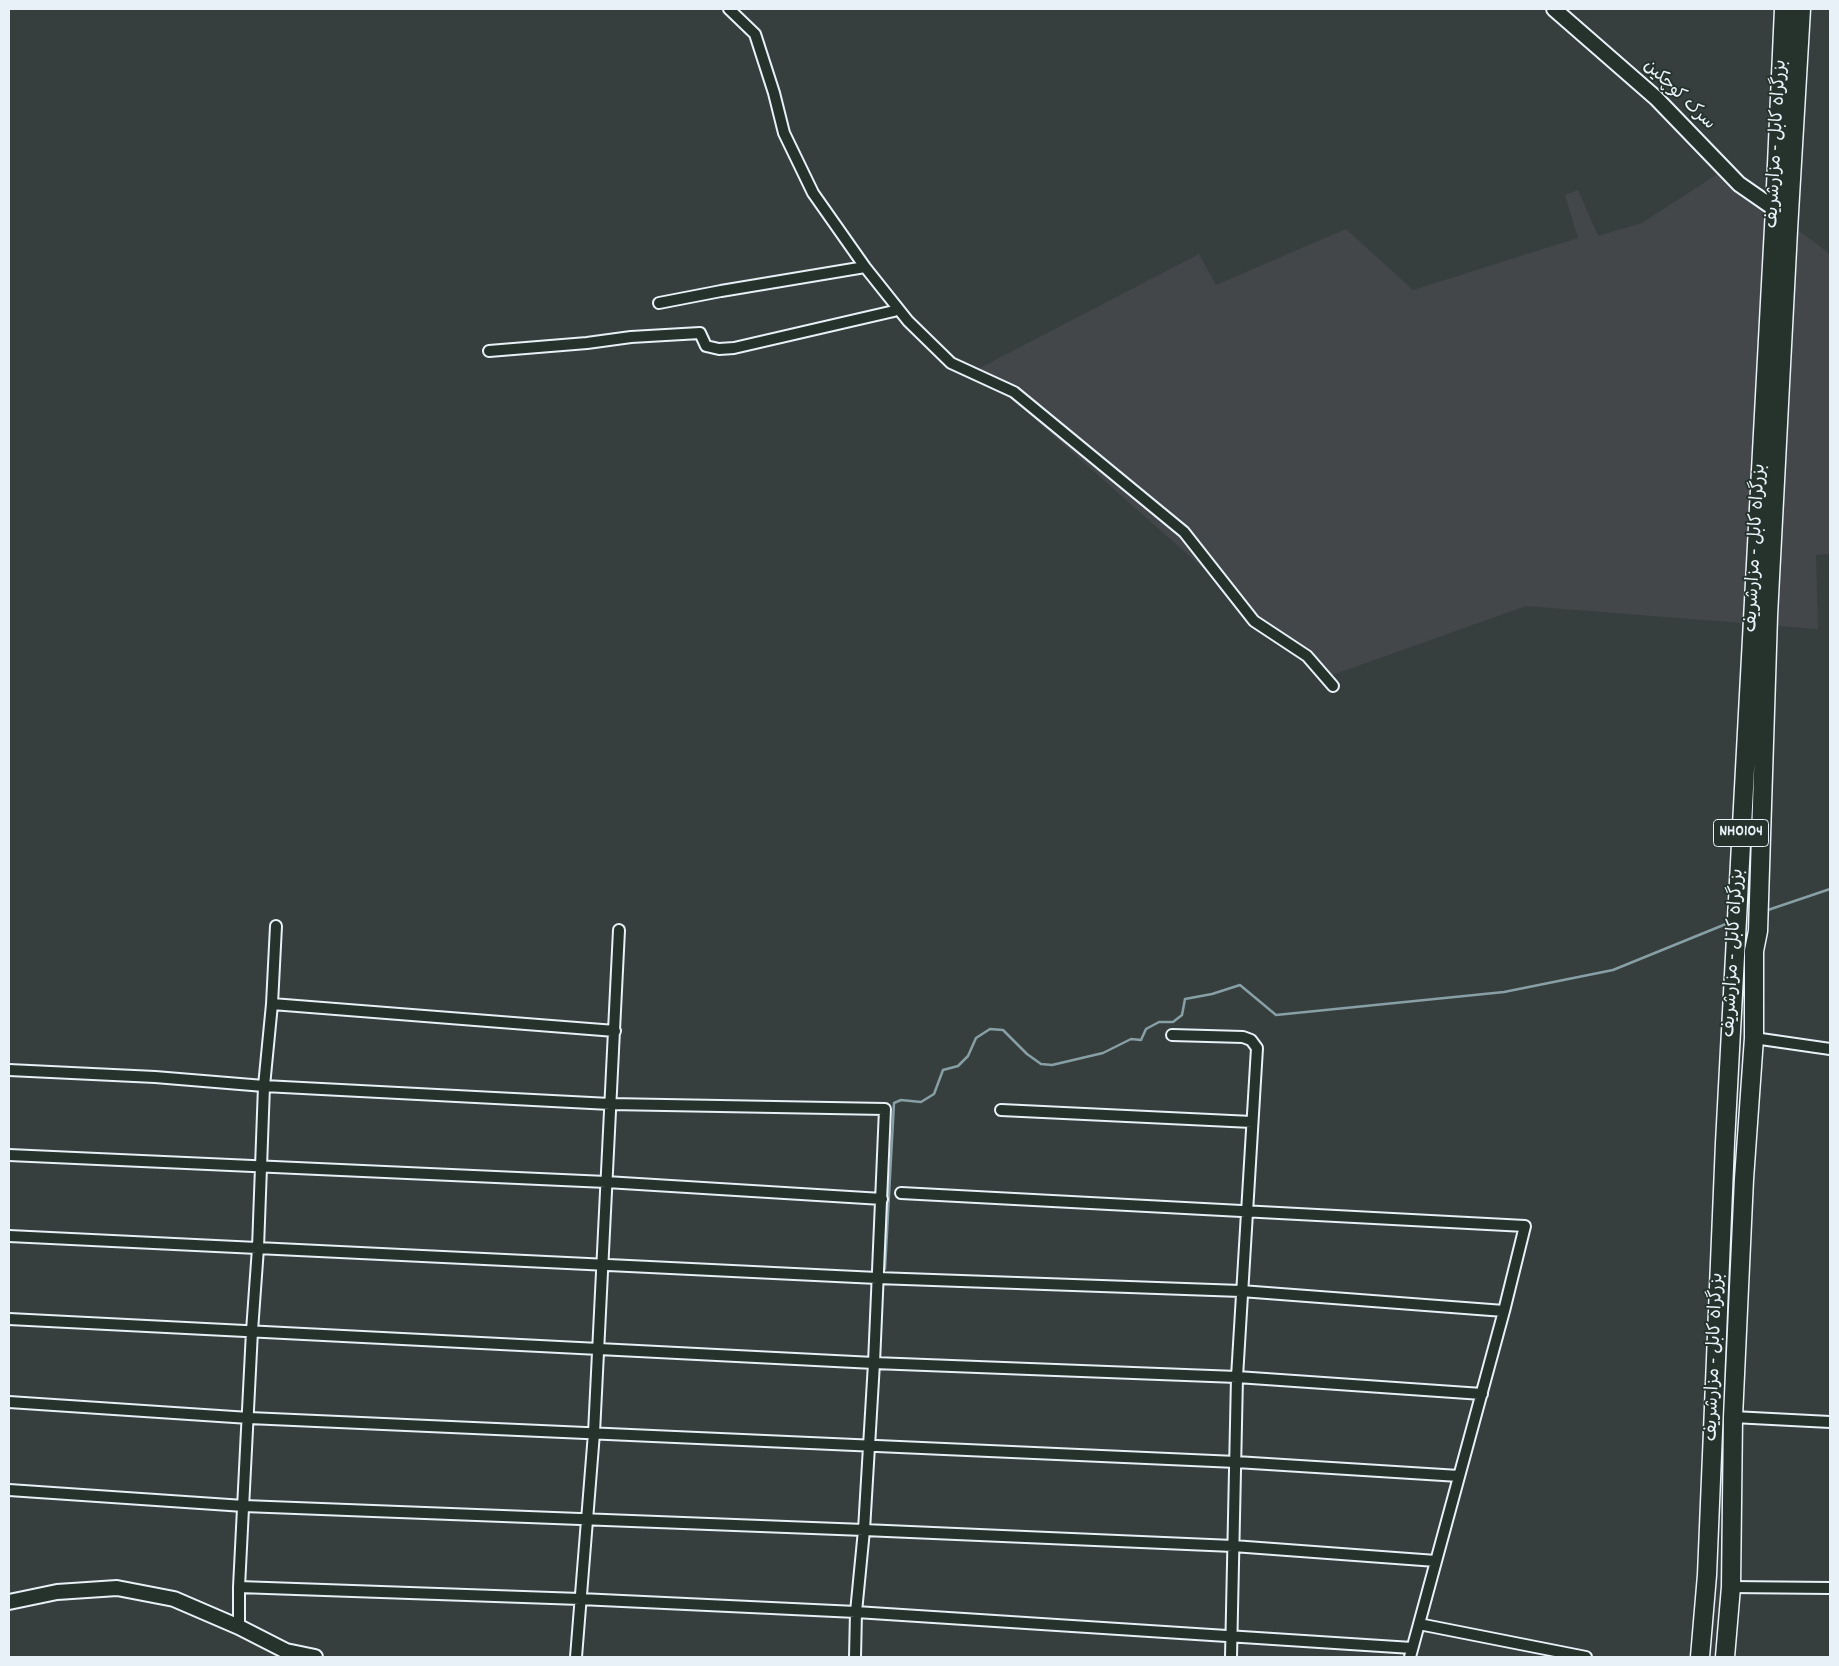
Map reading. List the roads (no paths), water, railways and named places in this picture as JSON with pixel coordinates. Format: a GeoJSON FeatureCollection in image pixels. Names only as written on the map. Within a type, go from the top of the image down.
{"type":"FeatureCollection","features":[{"type":"Feature","properties":{"kind":"highway","name":"بزرگراه کابل - مزارشریف"},"geometry":{"type":"LineString","coordinates":[[1700,1657],[1707,1575],[1724,1153],[1784,9]]}},
{"type":"Feature","properties":{"kind":"highway","name":"بزرگراه کابل - مزارشریف"},"geometry":{"type":"LineString","coordinates":[[1725,1657],[1731,1587],[1734,1417],[1744,1179],[1754,1038],[1754,951],[1758,931],[1768,616],[1801,9]]}},
{"type":"Feature","properties":{"kind":"street"},"geometry":{"type":"LineString","coordinates":[[729,9],[755,34],[774,93],[784,133],[814,193],[865,267],[897,308],[951,363],[1014,392],[1184,532],[1254,622],[1307,656],[1333,686]]}},
{"type":"Feature","properties":{"kind":"street","name":"سرک کوچکین"},"geometry":{"type":"LineString","coordinates":[[1554,9],[1656,98],[1739,184],[1775,209]]}},
{"type":"Feature","properties":{"kind":"street"},"geometry":{"type":"LineString","coordinates":[[659,303],[865,267]]}},
{"type":"Feature","properties":{"kind":"street"},"geometry":{"type":"LineString","coordinates":[[489,351],[587,343],[632,337],[700,333],[706,346],[719,349],[734,348],[897,308]]}},
{"type":"Feature","properties":{"kind":"street"},"geometry":{"type":"LineString","coordinates":[[239,1627],[239,1587],[258,1248],[264,1086],[272,1004],[276,926]]}},
{"type":"Feature","properties":{"kind":"street"},"geometry":{"type":"LineString","coordinates":[[576,1657],[594,1433],[619,930]]}},
{"type":"Feature","properties":{"kind":"street"},"geometry":{"type":"LineString","coordinates":[[272,1004],[615,1031]]}},
{"type":"Feature","properties":{"kind":"street"},"geometry":{"type":"LineString","coordinates":[[1172,1035],[1243,1038],[1250,1040],[1257,1048],[1237,1377],[1231,1657]]}},
{"type":"Feature","properties":{"kind":"street"},"geometry":{"type":"LineString","coordinates":[[1754,1038],[1830,1049]]}},
{"type":"Feature","properties":{"kind":"street"},"geometry":{"type":"LineString","coordinates":[[9,1070],[155,1077],[264,1086],[610,1104],[885,1109],[874,1363],[864,1530],[856,1612],[855,1657]]}},
{"type":"Feature","properties":{"kind":"street"},"geometry":{"type":"LineString","coordinates":[[1000,1110],[1252,1122]]}},
{"type":"Feature","properties":{"kind":"street"},"geometry":{"type":"LineString","coordinates":[[9,1155],[606,1182],[882,1199]]}},
{"type":"Feature","properties":{"kind":"street"},"geometry":{"type":"LineString","coordinates":[[239,1587],[580,1599],[856,1612],[1231,1636],[1411,1653],[1482,1394],[1525,1226],[901,1193]]}},
{"type":"Feature","properties":{"kind":"street"},"geometry":{"type":"LineString","coordinates":[[9,1236],[877,1278],[1241,1291],[1504,1311]]}},
{"type":"Feature","properties":{"kind":"street"},"geometry":{"type":"LineString","coordinates":[[9,1319],[874,1363],[1237,1377],[1482,1394]]}},
{"type":"Feature","properties":{"kind":"street"},"geometry":{"type":"LineString","coordinates":[[9,1402],[249,1418],[1236,1462],[1460,1476]]}},
{"type":"Feature","properties":{"kind":"street"},"geometry":{"type":"LineString","coordinates":[[1734,1417],[1830,1422]]}},
{"type":"Feature","properties":{"kind":"street"},"geometry":{"type":"LineString","coordinates":[[9,1490],[244,1506],[1233,1546],[1436,1561]]}},
{"type":"Feature","properties":{"kind":"street"},"geometry":{"type":"LineString","coordinates":[[1731,1587],[1830,1588]]}},
{"type":"Feature","properties":{"kind":"street"},"geometry":{"type":"LineString","coordinates":[[9,1602],[57,1592],[117,1588],[174,1600],[239,1627],[286,1651],[315,1657]]}},
{"type":"Feature","properties":{"kind":"street"},"geometry":{"type":"LineString","coordinates":[[1419,1624],[1586,1657]]}},
{"type":"Feature","properties":{"kind":"waterway"},"geometry":{"type":"LineString","coordinates":[[1765,911],[1830,889]]}},
{"type":"Feature","properties":{"kind":"waterway"},"geometry":{"type":"LineString","coordinates":[[885,1269],[894,1103],[901,1100],[921,1102],[934,1094],[943,1070],[958,1066],[968,1056],[976,1038],[990,1029],[1003,1030],[1027,1054],[1041,1064],[1052,1065],[1103,1053],[1131,1039],[1141,1040],[1146,1029],[1159,1022],[1173,1022],[1182,1015],[1185,999],[1212,994],[1240,985],[1276,1015],[1504,992],[1613,970],[1726,924]]}}]}
